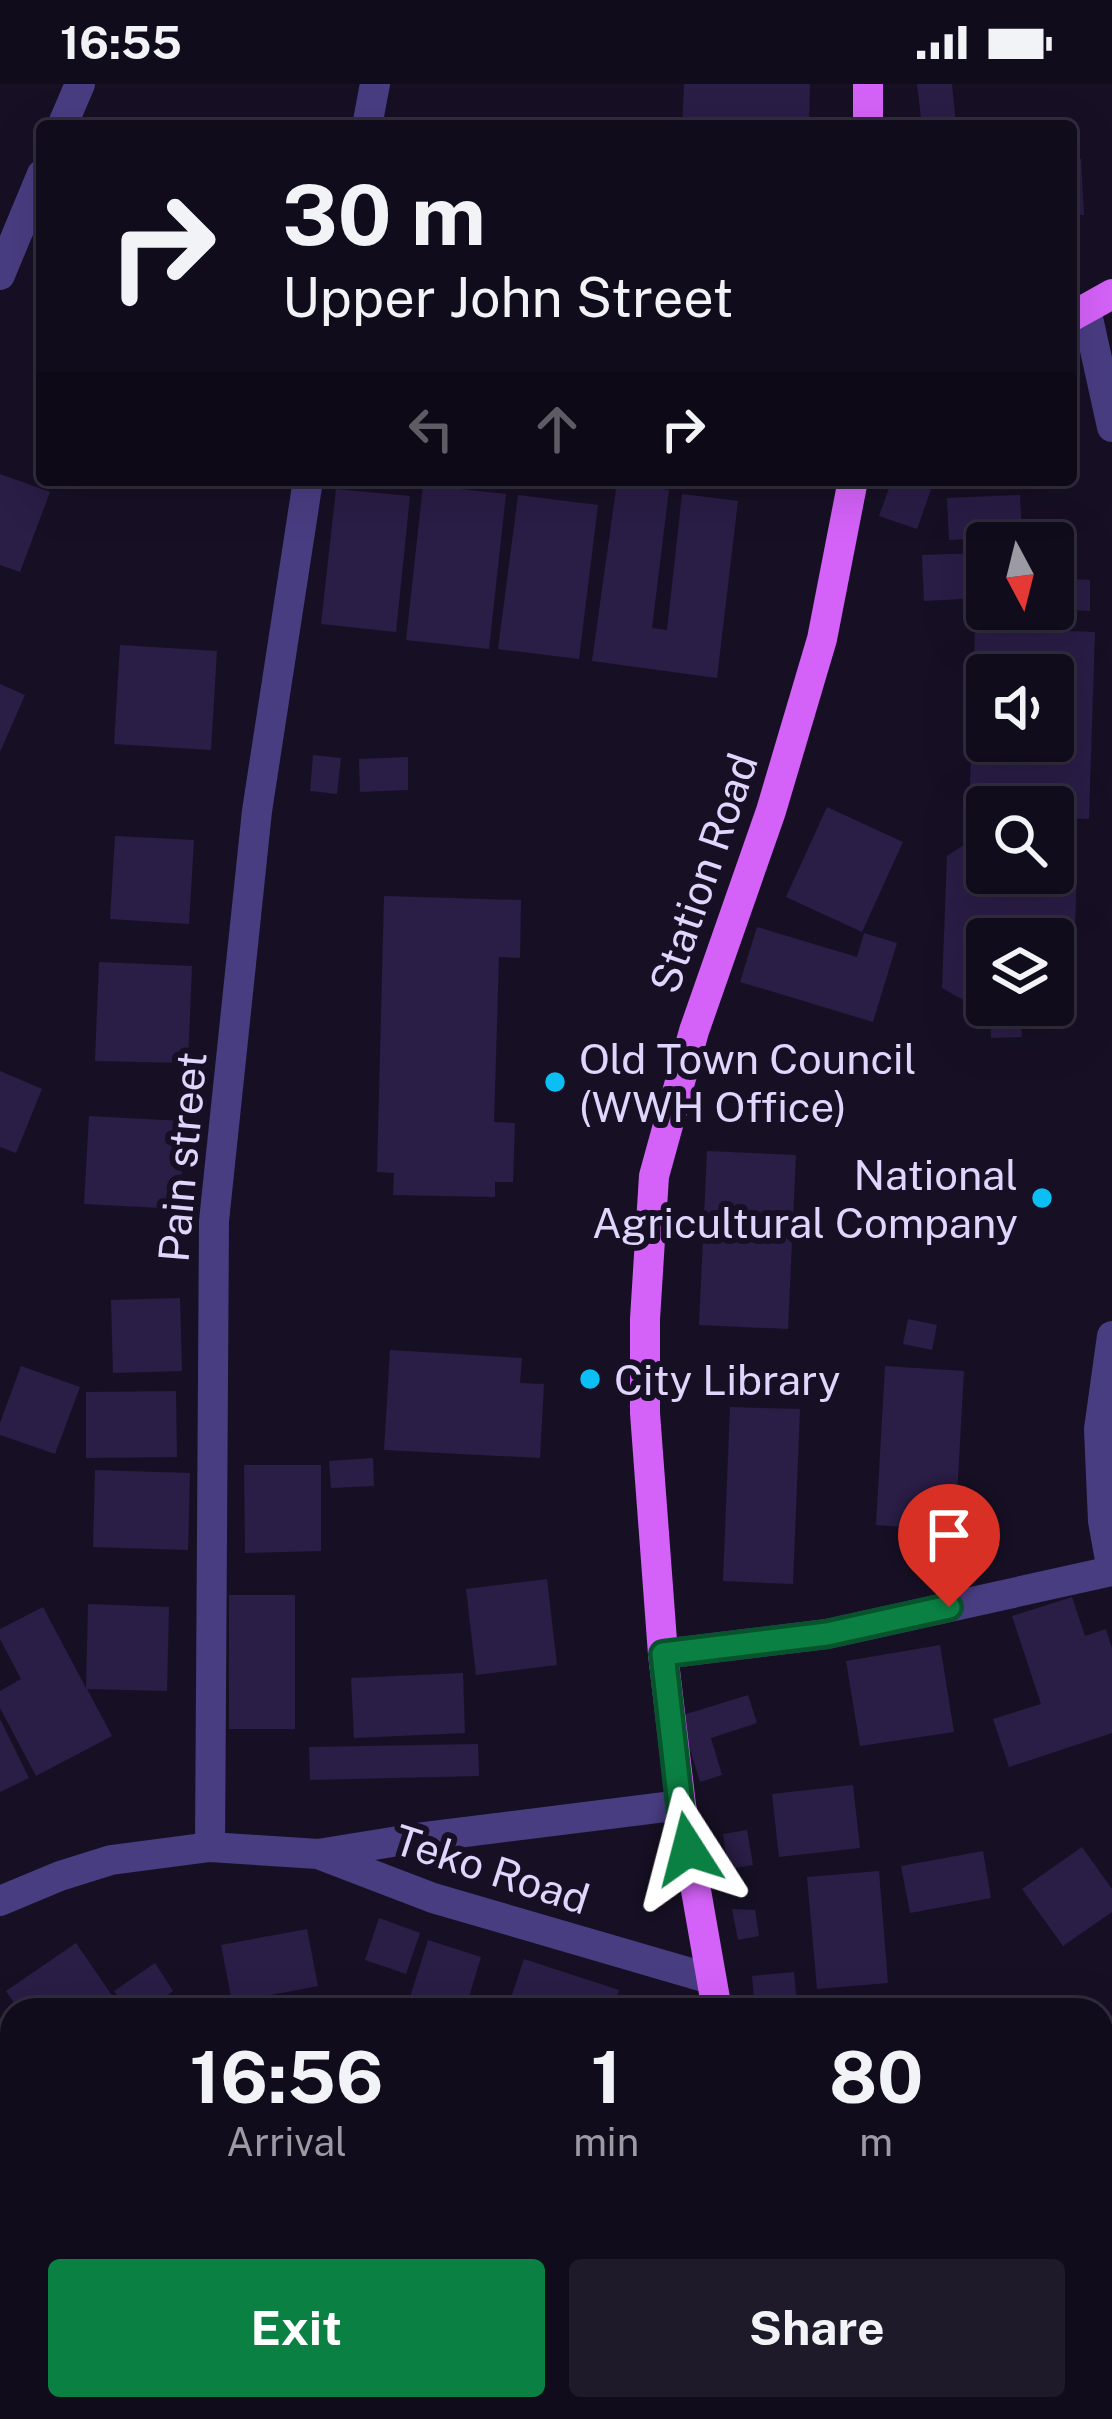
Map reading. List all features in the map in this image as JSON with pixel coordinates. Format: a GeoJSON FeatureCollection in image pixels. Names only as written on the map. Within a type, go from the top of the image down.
{"type":"FeatureCollection","features":[{"type":"Feature","properties":{"kind":"main road"},"geometry":{"type":"LineString","coordinates":[[868,84],[868,120]]}},
{"type":"Feature","properties":{"kind":"main road","name":"Station Road"},"geometry":{"type":"LineString","coordinates":[[714,1995],[680,1805],[645,1413],[644,1319],[654,1176],[694,1031],[771,812],[821,638],[852,486]]}},
{"type":"Feature","properties":{"kind":"street"},"geometry":{"type":"LineString","coordinates":[[65,120],[80,84]]}},
{"type":"Feature","properties":{"kind":"street"},"geometry":{"type":"LineString","coordinates":[[368,120],[375,84]]}},
{"type":"Feature","properties":{"kind":"street"},"geometry":{"type":"LineString","coordinates":[[0,275],[36,188]]}},
{"type":"Feature","properties":{"kind":"street"},"geometry":{"type":"LineString","coordinates":[[1090,307],[1112,427]]}},
{"type":"Feature","properties":{"kind":"street","name":"Pain street"},"geometry":{"type":"LineString","coordinates":[[210,1847],[214,1221],[256,811],[307,486]]}},
{"type":"Feature","properties":{"kind":"street"},"geometry":{"type":"LineString","coordinates":[[663,1654],[827,1634],[1112,1571],[1103,1521],[1099,1429],[1112,1336]]}},
{"type":"Feature","properties":{"kind":"street","name":"Teko Road"},"geometry":{"type":"LineString","coordinates":[[0,1901],[111,1859],[210,1847],[318,1855],[680,1805]]}},
{"type":"Feature","properties":{"kind":"street","name":"Teko Road"},"geometry":{"type":"LineString","coordinates":[[318,1855],[714,1995]]}},
{"type":"Feature","properties":{"kind":"building"},"geometry":{"type":"Polygon","coordinates":[[[684,84],[810,84],[809,120],[682,120],[684,84]]]}},
{"type":"Feature","properties":{"kind":"building"},"geometry":{"type":"Polygon","coordinates":[[[917,84],[952,84],[955,120],[921,120],[917,84]]]}},
{"type":"Feature","properties":{"kind":"building"},"geometry":{"type":"Polygon","coordinates":[[[1077,159],[1081,159],[1084,215],[1077,215],[1077,159]]]}},
{"type":"Feature","properties":{"kind":"building"},"geometry":{"type":"Polygon","coordinates":[[[0,474],[50,492],[20,572],[0,565],[0,474]]]}},
{"type":"Feature","properties":{"kind":"building"},"geometry":{"type":"Polygon","coordinates":[[[423,486],[506,494],[489,649],[406,640],[423,486]]]}},
{"type":"Feature","properties":{"kind":"building"},"geometry":{"type":"Polygon","coordinates":[[[616,486],[669,490],[652,628],[667,630],[682,494],[738,501],[717,678],[592,661],[616,486]]]}},
{"type":"Feature","properties":{"kind":"building"},"geometry":{"type":"Polygon","coordinates":[[[890,486],[932,486],[917,529],[879,516],[890,486]]]}},
{"type":"Feature","properties":{"kind":"building"},"geometry":{"type":"Polygon","coordinates":[[[336,489],[410,496],[396,632],[321,624],[336,489]]]}},
{"type":"Feature","properties":{"kind":"building"},"geometry":{"type":"Polygon","coordinates":[[[518,495],[598,505],[579,659],[498,649],[518,495]]]}},
{"type":"Feature","properties":{"kind":"building"},"geometry":{"type":"Polygon","coordinates":[[[1020,495],[1021,522],[966,522],[966,539],[949,540],[947,498],[1020,495]]]}},
{"type":"Feature","properties":{"kind":"building"},"geometry":{"type":"Polygon","coordinates":[[[966,553],[966,599],[924,601],[922,555],[966,553]]]}},
{"type":"Feature","properties":{"kind":"building"},"geometry":{"type":"Polygon","coordinates":[[[1074,579],[1090,580],[1090,611],[1074,610],[1074,579]]]}},
{"type":"Feature","properties":{"kind":"building"},"geometry":{"type":"Polygon","coordinates":[[[975,630],[1095,632],[1089,819],[1074,819],[1074,786],[970,786],[971,762],[1074,762],[1074,654],[974,654],[975,630]]]}},
{"type":"Feature","properties":{"kind":"building"},"geometry":{"type":"Polygon","coordinates":[[[120,645],[217,651],[211,750],[114,744],[120,645]]]}},
{"type":"Feature","properties":{"kind":"building"},"geometry":{"type":"Polygon","coordinates":[[[0,684],[25,695],[0,752],[0,684]]]}},
{"type":"Feature","properties":{"kind":"building"},"geometry":{"type":"Polygon","coordinates":[[[313,755],[341,758],[337,794],[310,791],[313,755]]]}},
{"type":"Feature","properties":{"kind":"building"},"geometry":{"type":"Polygon","coordinates":[[[408,757],[408,790],[360,792],[359,759],[408,757]]]}},
{"type":"Feature","properties":{"kind":"building"},"geometry":{"type":"Polygon","coordinates":[[[827,807],[903,842],[862,932],[786,897],[827,807]]]}},
{"type":"Feature","properties":{"kind":"building"},"geometry":{"type":"Polygon","coordinates":[[[115,836],[194,840],[189,924],[110,919],[115,836]]]}},
{"type":"Feature","properties":{"kind":"building"},"geometry":{"type":"Polygon","coordinates":[[[966,844],[966,894],[1074,894],[1074,865],[1077,869],[1074,957],[1074,918],[966,918],[966,1002],[942,988],[947,856],[966,844]]]}},
{"type":"Feature","properties":{"kind":"building"},"geometry":{"type":"Polygon","coordinates":[[[384,896],[521,900],[520,958],[499,957],[494,1122],[515,1123],[513,1182],[495,1182],[495,1197],[393,1195],[394,1173],[377,1172],[384,896]]]}},
{"type":"Feature","properties":{"kind":"building"},"geometry":{"type":"Polygon","coordinates":[[[757,927],[857,957],[864,933],[897,943],[873,1022],[740,982],[757,927]]]}},
{"type":"Feature","properties":{"kind":"building"},"geometry":{"type":"Polygon","coordinates":[[[99,962],[192,966],[188,1063],[95,1061],[99,962]]]}},
{"type":"Feature","properties":{"kind":"building"},"geometry":{"type":"Polygon","coordinates":[[[990,1026],[1021,1026],[1022,1037],[991,1038],[990,1026]]]}},
{"type":"Feature","properties":{"kind":"building"},"geometry":{"type":"Polygon","coordinates":[[[0,1071],[42,1089],[16,1153],[0,1147],[0,1071]]]}},
{"type":"Feature","properties":{"kind":"building"},"geometry":{"type":"Polygon","coordinates":[[[89,1116],[184,1121],[180,1209],[84,1204],[89,1116]]]}},
{"type":"Feature","properties":{"kind":"building"},"geometry":{"type":"Polygon","coordinates":[[[707,1151],[796,1155],[788,1329],[699,1325],[707,1151]]]}},
{"type":"Feature","properties":{"kind":"building"},"geometry":{"type":"Polygon","coordinates":[[[180,1298],[182,1371],[113,1373],[111,1300],[180,1298]]]}},
{"type":"Feature","properties":{"kind":"building"},"geometry":{"type":"Polygon","coordinates":[[[908,1319],[937,1325],[932,1350],[903,1344],[908,1319]]]}},
{"type":"Feature","properties":{"kind":"building"},"geometry":{"type":"Polygon","coordinates":[[[390,1350],[522,1358],[520,1383],[544,1384],[540,1458],[384,1450],[390,1350]]]}},
{"type":"Feature","properties":{"kind":"building"},"geometry":{"type":"Polygon","coordinates":[[[21,1366],[80,1387],[55,1454],[0,1435],[21,1366]]]}},
{"type":"Feature","properties":{"kind":"building"},"geometry":{"type":"Polygon","coordinates":[[[885,1366],[964,1371],[955,1531],[876,1525],[885,1366]]]}},
{"type":"Feature","properties":{"kind":"building"},"geometry":{"type":"Polygon","coordinates":[[[176,1391],[177,1457],[86,1458],[86,1392],[176,1391]]]}},
{"type":"Feature","properties":{"kind":"building"},"geometry":{"type":"Polygon","coordinates":[[[730,1407],[800,1409],[793,1584],[723,1581],[730,1407]]]}},
{"type":"Feature","properties":{"kind":"building"},"geometry":{"type":"Polygon","coordinates":[[[373,1458],[374,1486],[331,1488],[329,1461],[373,1458]]]}},
{"type":"Feature","properties":{"kind":"building"},"geometry":{"type":"Polygon","coordinates":[[[244,1465],[321,1465],[321,1551],[245,1553],[244,1465]]]}},
{"type":"Feature","properties":{"kind":"building"},"geometry":{"type":"Polygon","coordinates":[[[95,1470],[190,1473],[188,1550],[93,1547],[95,1470]]]}},
{"type":"Feature","properties":{"kind":"building"},"geometry":{"type":"Polygon","coordinates":[[[547,1579],[557,1665],[476,1675],[466,1589],[547,1579]]]}},
{"type":"Feature","properties":{"kind":"building"},"geometry":{"type":"Polygon","coordinates":[[[229,1595],[295,1595],[295,1729],[229,1729],[229,1595]]]}},
{"type":"Feature","properties":{"kind":"building"},"geometry":{"type":"Polygon","coordinates":[[[1072,1597],[1085,1636],[1106,1629],[1112,1648],[1112,1733],[1009,1767],[993,1719],[1041,1704],[1012,1616],[1072,1597]]]}},
{"type":"Feature","properties":{"kind":"building"},"geometry":{"type":"Polygon","coordinates":[[[88,1604],[169,1607],[167,1691],[87,1689],[112,1736],[36,1776],[0,1708],[0,1691],[21,1679],[0,1639],[0,1629],[43,1607],[86,1688],[88,1604]]]}},
{"type":"Feature","properties":{"kind":"building"},"geometry":{"type":"Polygon","coordinates":[[[940,1645],[954,1732],[860,1746],[846,1661],[940,1645]]]}},
{"type":"Feature","properties":{"kind":"building"},"geometry":{"type":"Polygon","coordinates":[[[463,1673],[465,1733],[354,1738],[351,1678],[463,1673]]]}},
{"type":"Feature","properties":{"kind":"building"},"geometry":{"type":"Polygon","coordinates":[[[748,1695],[757,1723],[711,1738],[722,1775],[700,1782],[680,1716],[748,1695]]]}},
{"type":"Feature","properties":{"kind":"building"},"geometry":{"type":"Polygon","coordinates":[[[0,1719],[29,1778],[0,1792],[0,1719]]]}},
{"type":"Feature","properties":{"kind":"building"},"geometry":{"type":"Polygon","coordinates":[[[478,1744],[479,1776],[310,1780],[309,1747],[478,1744]]]}},
{"type":"Feature","properties":{"kind":"building"},"geometry":{"type":"Polygon","coordinates":[[[853,1785],[860,1848],[779,1857],[772,1794],[853,1785]]]}},
{"type":"Feature","properties":{"kind":"building"},"geometry":{"type":"Polygon","coordinates":[[[747,1830],[753,1865],[728,1869],[723,1834],[747,1830]]]}},
{"type":"Feature","properties":{"kind":"building"},"geometry":{"type":"Polygon","coordinates":[[[1082,1847],[1112,1889],[1112,1912],[1063,1946],[1022,1889],[1082,1847]]]}},
{"type":"Feature","properties":{"kind":"building"},"geometry":{"type":"Polygon","coordinates":[[[983,1851],[991,1898],[910,1913],[901,1866],[983,1851]]]}},
{"type":"Feature","properties":{"kind":"building"},"geometry":{"type":"Polygon","coordinates":[[[879,1871],[888,1983],[817,1989],[807,1877],[879,1871]]]}},
{"type":"Feature","properties":{"kind":"building"},"geometry":{"type":"Polygon","coordinates":[[[732,1909],[755,1910],[759,1936],[738,1940],[732,1909]]]}},
{"type":"Feature","properties":{"kind":"building"},"geometry":{"type":"Polygon","coordinates":[[[379,1918],[420,1933],[406,1974],[365,1960],[379,1918]]]}},
{"type":"Feature","properties":{"kind":"building"},"geometry":{"type":"Polygon","coordinates":[[[307,1929],[318,1986],[231,1998],[221,1945],[307,1929]]]}},
{"type":"Feature","properties":{"kind":"building"},"geometry":{"type":"Polygon","coordinates":[[[428,1940],[481,1957],[469,1998],[410,1998],[428,1940]]]}},
{"type":"Feature","properties":{"kind":"building"},"geometry":{"type":"Polygon","coordinates":[[[76,1943],[114,1998],[11,1998],[6,1991],[76,1943]]]}},
{"type":"Feature","properties":{"kind":"building"},"geometry":{"type":"Polygon","coordinates":[[[524,1959],[619,1990],[616,1998],[511,1998],[524,1959]]]}},
{"type":"Feature","properties":{"kind":"building"},"geometry":{"type":"Polygon","coordinates":[[[155,1963],[173,1991],[163,1998],[119,1998],[114,1991],[155,1963]]]}},
{"type":"Feature","properties":{"kind":"building"},"geometry":{"type":"Polygon","coordinates":[[[794,1972],[796,1998],[754,1998],[752,1976],[794,1972]]]}},
{"type":"Feature","properties":{"kind":"place","name":"Old Town Council (WWH Office)"},"geometry":{"type":"Point","coordinates":[555,1082]}},
{"type":"Feature","properties":{"kind":"place","name":"National Agricultural Company"},"geometry":{"type":"Point","coordinates":[1042,1198]}},
{"type":"Feature","properties":{"kind":"place","name":"City Library"},"geometry":{"type":"Point","coordinates":[590,1379]}},
{"type":"Feature","properties":{"kind":"route"},"geometry":{"type":"LineString","coordinates":[[688,1849],[663,1654],[827,1634],[949,1607]]}}]}
